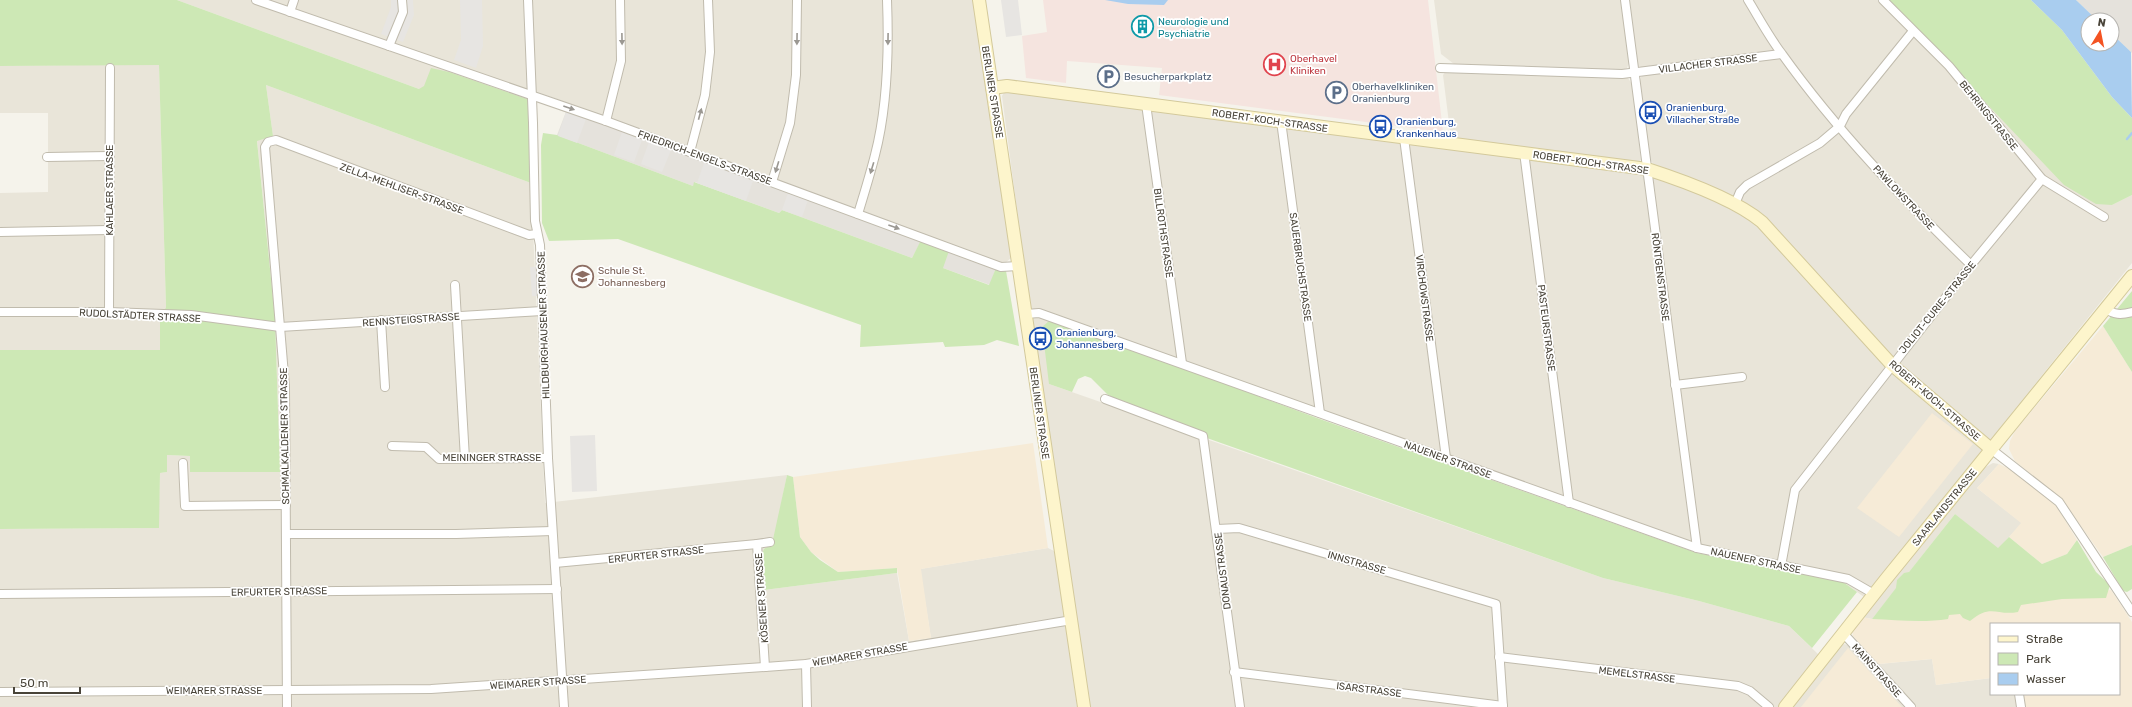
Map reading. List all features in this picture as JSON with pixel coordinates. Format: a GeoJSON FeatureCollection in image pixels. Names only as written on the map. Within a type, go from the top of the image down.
{"type":"FeatureCollection","features":[{"type":"Feature","properties":{"kind":"street","name":"FRIEDRICH-ENGELS-STRASSE"},"geometry":{"type":"LineString","coordinates":[[256,0],[606,121],[1001,267],[1019,266]]}},
{"type":"Feature","properties":{"kind":"street"},"geometry":{"type":"LineString","coordinates":[[290,12],[294,0]]}},
{"type":"Feature","properties":{"kind":"street"},"geometry":{"type":"LineString","coordinates":[[390,46],[403,12],[402,0]]}},
{"type":"Feature","properties":{"kind":"street","name":"HILDBURGHAUSENER STRASSE"},"geometry":{"type":"LineString","coordinates":[[528,0],[535,221],[540,245],[548,458],[564,707]]}},
{"type":"Feature","properties":{"kind":"street"},"geometry":{"type":"LineString","coordinates":[[606,121],[621,61],[620,0]]}},
{"type":"Feature","properties":{"kind":"street"},"geometry":{"type":"LineString","coordinates":[[690,152],[705,95],[710,52],[708,0]]}},
{"type":"Feature","properties":{"kind":"street"},"geometry":{"type":"LineString","coordinates":[[772,182],[790,123],[796,75],[797,0]]}},
{"type":"Feature","properties":{"kind":"street"},"geometry":{"type":"LineString","coordinates":[[858,214],[876,154],[885,95],[888,36],[887,0]]}},
{"type":"Feature","properties":{"kind":"street","name":"BERLINER STRASSE"},"geometry":{"type":"LineString","coordinates":[[979,0],[1084,707]]}},
{"type":"Feature","properties":{"kind":"street"},"geometry":{"type":"LineString","coordinates":[[1625,0],[1647,169]]}},
{"type":"Feature","properties":{"kind":"street","name":"PAWLOWSTRASSE"},"geometry":{"type":"LineString","coordinates":[[1748,0],[1782,54],[1840,126],[1904,200],[1971,265]]}},
{"type":"Feature","properties":{"kind":"street","name":"BEHRINGSTRASSE"},"geometry":{"type":"LineString","coordinates":[[1883,0],[1949,66],[2042,179],[2104,217]]}},
{"type":"Feature","properties":{"kind":"street"},"geometry":{"type":"LineString","coordinates":[[1735,204],[1740,192],[1747,185],[1820,143],[1840,126],[1846,114],[1913,31]]}},
{"type":"Feature","properties":{"kind":"street","name":"VILLACHER STRASSE"},"geometry":{"type":"LineString","coordinates":[[1634,73],[1782,54]]}},
{"type":"Feature","properties":{"kind":"street","name":"KAHLAER STRASSE"},"geometry":{"type":"LineString","coordinates":[[109,312],[110,68]]}},
{"type":"Feature","properties":{"kind":"street"},"geometry":{"type":"LineString","coordinates":[[1440,68],[1622,74],[1634,73]]}},
{"type":"Feature","properties":{"kind":"street","name":"ROBERT-KOCH-STRASSE"},"geometry":{"type":"LineString","coordinates":[[992,88],[1007,86],[1647,169],[1735,204],[1750,211],[1762,222],[1892,365],[1991,449],[2059,502],[2132,612]]}},
{"type":"Feature","properties":{"kind":"street","name":"BILLROTHSTRASSE"},"geometry":{"type":"LineString","coordinates":[[1146,104],[1182,363]]}},
{"type":"Feature","properties":{"kind":"street","name":"SAUERBRUCHSTRASSE"},"geometry":{"type":"LineString","coordinates":[[1281,121],[1320,413]]}},
{"type":"Feature","properties":{"kind":"street","name":"VIRCHOWSTRASSE"},"geometry":{"type":"LineString","coordinates":[[1404,138],[1446,458]]}},
{"type":"Feature","properties":{"kind":"street","name":"ZELLA-MEHLISER-STRASSE"},"geometry":{"type":"LineString","coordinates":[[268,142],[276,140],[529,235],[537,234]]}},
{"type":"Feature","properties":{"kind":"street","name":"SCHMALKALDENER STRASSE"},"geometry":{"type":"LineString","coordinates":[[268,142],[265,147],[286,387],[287,707]]}},
{"type":"Feature","properties":{"kind":"street","name":"PASTEURSTRASSE"},"geometry":{"type":"LineString","coordinates":[[1524,152],[1569,503]]}},
{"type":"Feature","properties":{"kind":"street"},"geometry":{"type":"LineString","coordinates":[[47,157],[109,156]]}},
{"type":"Feature","properties":{"kind":"street","name":"RÖNTGENSTRASSE"},"geometry":{"type":"LineString","coordinates":[[1647,169],[1697,548]]}},
{"type":"Feature","properties":{"kind":"street","name":"JOLIOT-CURIE-STRASSE"},"geometry":{"type":"LineString","coordinates":[[1781,566],[1795,490],[1971,265],[2042,179]]}},
{"type":"Feature","properties":{"kind":"street"},"geometry":{"type":"LineString","coordinates":[[0,232],[109,230]]}},
{"type":"Feature","properties":{"kind":"street","name":"SAARLANDSTRASSE"},"geometry":{"type":"LineString","coordinates":[[1785,707],[2104,308],[2132,276]]}},
{"type":"Feature","properties":{"kind":"street"},"geometry":{"type":"LineString","coordinates":[[455,285],[466,459]]}},
{"type":"Feature","properties":{"kind":"street"},"geometry":{"type":"LineString","coordinates":[[2104,308],[2119,315],[2132,312]]}},
{"type":"Feature","properties":{"kind":"street","name":"RENNSTEIGSTRASSE"},"geometry":{"type":"LineString","coordinates":[[280,327],[542,311]]}},
{"type":"Feature","properties":{"kind":"street","name":"RUDOLSTÄDTER STRASSE"},"geometry":{"type":"LineString","coordinates":[[0,312],[109,312],[191,316],[280,327]]}},
{"type":"Feature","properties":{"kind":"street","name":"NAUENER STRASSE"},"geometry":{"type":"LineString","coordinates":[[1026,314],[1039,313],[1697,548],[1848,579],[1874,594]]}},
{"type":"Feature","properties":{"kind":"street"},"geometry":{"type":"LineString","coordinates":[[380,320],[385,387]]}},
{"type":"Feature","properties":{"kind":"street"},"geometry":{"type":"LineString","coordinates":[[1675,385],[1742,377]]}},
{"type":"Feature","properties":{"kind":"street","name":"DONAUSTRASSE"},"geometry":{"type":"LineString","coordinates":[[1105,399],[1203,436],[1217,529],[1234,672],[1240,707]]}},
{"type":"Feature","properties":{"kind":"street","name":"MEININGER STRASSE"},"geometry":{"type":"LineString","coordinates":[[392,446],[426,447],[439,458],[548,458]]}},
{"type":"Feature","properties":{"kind":"street"},"geometry":{"type":"LineString","coordinates":[[184,463],[185,506],[286,505]]}},
{"type":"Feature","properties":{"kind":"street","name":"INNSTRASSE"},"geometry":{"type":"LineString","coordinates":[[1217,529],[1239,528],[1496,604],[1499,657]]}},
{"type":"Feature","properties":{"kind":"street"},"geometry":{"type":"LineString","coordinates":[[286,534],[456,534],[552,531]]}},
{"type":"Feature","properties":{"kind":"street","name":"KÖSENER STRASSE"},"geometry":{"type":"LineString","coordinates":[[766,667],[757,544],[770,542]]}},
{"type":"Feature","properties":{"kind":"street","name":"ERFURTER STRASSE"},"geometry":{"type":"LineString","coordinates":[[555,563],[757,544]]}},
{"type":"Feature","properties":{"kind":"street","name":"ERFURTER STRASSE"},"geometry":{"type":"LineString","coordinates":[[0,594],[557,588]]}},
{"type":"Feature","properties":{"kind":"street","name":"WEIMARER STRASSE"},"geometry":{"type":"LineString","coordinates":[[0,692],[431,689],[766,667],[806,664],[1072,620]]}},
{"type":"Feature","properties":{"kind":"street","name":"MAINSTRASSE"},"geometry":{"type":"LineString","coordinates":[[1843,633],[1911,707]]}},
{"type":"Feature","properties":{"kind":"street"},"geometry":{"type":"LineString","coordinates":[[1499,657],[1503,707]]}},
{"type":"Feature","properties":{"kind":"street","name":"MEMELSTRASSE"},"geometry":{"type":"LineString","coordinates":[[1499,657],[1738,686],[1750,691],[1769,707]]}},
{"type":"Feature","properties":{"kind":"street"},"geometry":{"type":"LineString","coordinates":[[806,664],[807,707]]}},
{"type":"Feature","properties":{"kind":"street","name":"ISARSTRASSE"},"geometry":{"type":"LineString","coordinates":[[1234,672],[1503,707]]}},
{"type":"Feature","properties":{"kind":"street"},"geometry":{"type":"LineString","coordinates":[[2019,695],[2021,707]]}},
{"type":"Feature","properties":{"kind":"shaded area"},"geometry":{"type":"Polygon","coordinates":[[[177,0],[977,0],[1012,257],[1004,264],[530,89],[530,133],[419,89],[177,0]]]}},
{"type":"Feature","properties":{"kind":"shaded area"},"geometry":{"type":"Polygon","coordinates":[[[391,0],[413,0],[414,15],[403,42],[381,34],[391,7],[391,0]]]}},
{"type":"Feature","properties":{"kind":"shaded area"},"geometry":{"type":"Polygon","coordinates":[[[460,0],[482,0],[483,46],[476,68],[454,60],[461,40],[460,0]]]}},
{"type":"Feature","properties":{"kind":"shaded area"},"geometry":{"type":"Polygon","coordinates":[[[1001,0],[1018,0],[1022,35],[1006,37],[1001,0]]]}},
{"type":"Feature","properties":{"kind":"shaded area","name":"Oberhavel Kliniken"},"geometry":{"type":"Polygon","coordinates":[[[1043,0],[1428,0],[1443,132],[1159,95],[1162,68],[1067,61],[1066,83],[1026,78],[1022,36],[1047,32],[1043,0]]]}},
{"type":"Feature","properties":{"kind":"shaded area"},"geometry":{"type":"Polygon","coordinates":[[[1434,0],[1888,0],[2112,205],[2132,195],[2132,263],[1864,597],[1843,582],[1697,553],[1063,325],[1049,384],[1603,578],[1699,601],[1789,626],[1819,655],[1779,707],[1090,707],[1031,317],[1002,96],[1005,91],[1657,168],[1650,160],[1640,82],[1641,77],[1645,74],[1644,68],[1638,66],[1636,62],[1629,63],[1627,68],[1620,71],[1454,64],[1441,54],[1434,0]]]}},
{"type":"Feature","properties":{"kind":"shaded area"},"geometry":{"type":"Polygon","coordinates":[[[2076,0],[2132,0],[2132,53],[2120,42],[2120,12],[2089,12],[2076,0]]]}},
{"type":"Feature","properties":{"kind":"shaded area"},"geometry":{"type":"Polygon","coordinates":[[[159,64],[166,307],[160,320],[160,350],[0,350],[0,193],[48,192],[48,113],[0,113],[0,66],[159,64]]]}},
{"type":"Feature","properties":{"kind":"shaded area"},"geometry":{"type":"Polygon","coordinates":[[[1446,71],[1628,78],[1632,84],[1641,160],[1638,162],[1451,139],[1443,75],[1446,71]]]}},
{"type":"Feature","properties":{"kind":"shaded area"},"geometry":{"type":"Polygon","coordinates":[[[266,85],[531,183],[545,503],[787,475],[764,590],[897,573],[909,641],[931,638],[920,569],[1048,548],[1056,552],[1077,707],[0,707],[0,529],[158,528],[160,473],[167,472],[167,455],[190,456],[190,472],[280,472],[275,318],[257,140],[273,136],[266,85]]]}},
{"type":"Feature","properties":{"kind":"shaded area"},"geometry":{"type":"Polygon","coordinates":[[[567,109],[996,268],[990,285],[943,268],[921,241],[912,258],[782,210],[779,213],[695,182],[693,186],[557,135],[567,109]]]}},
{"type":"Feature","properties":{"kind":"shaded area"},"geometry":{"type":"Polygon","coordinates":[[[566,112],[586,119],[577,143],[558,136],[566,112]]]}},
{"type":"Feature","properties":{"kind":"shaded area"},"geometry":{"type":"Polygon","coordinates":[[[622,132],[642,140],[634,162],[614,155],[622,132]]]}},
{"type":"Feature","properties":{"kind":"shaded area"},"geometry":{"type":"Polygon","coordinates":[[[649,142],[671,150],[662,172],[641,164],[649,142]]]}},
{"type":"Feature","properties":{"kind":"shaded area"},"geometry":{"type":"Polygon","coordinates":[[[704,163],[753,181],[746,201],[697,183],[704,163]]]}},
{"type":"Feature","properties":{"kind":"shaded area"},"geometry":{"type":"Polygon","coordinates":[[[788,193],[808,200],[802,217],[782,210],[788,193]]]}},
{"type":"Feature","properties":{"kind":"shaded area"},"geometry":{"type":"Polygon","coordinates":[[[530,267],[536,267],[538,296],[532,296],[530,267]]]}},
{"type":"Feature","properties":{"kind":"shaded area"},"geometry":{"type":"Polygon","coordinates":[[[2103,326],[2132,372],[2132,545],[2103,557],[2063,501],[2015,461],[2009,449],[2010,441],[2015,431],[2103,326]]]}},
{"type":"Feature","properties":{"kind":"shaded area"},"geometry":{"type":"Polygon","coordinates":[[[1932,413],[1973,444],[1899,537],[1857,508],[1932,413]]]}},
{"type":"Feature","properties":{"kind":"shaded area"},"geometry":{"type":"Polygon","coordinates":[[[595,435],[597,491],[572,492],[570,436],[595,435]]]}},
{"type":"Feature","properties":{"kind":"shaded area"},"geometry":{"type":"Polygon","coordinates":[[[1033,443],[1048,548],[921,569],[931,638],[909,641],[897,568],[838,572],[811,552],[800,537],[793,477],[1033,443]]]}},
{"type":"Feature","properties":{"kind":"shaded area"},"geometry":{"type":"Polygon","coordinates":[[[1993,463],[1999,464],[1977,488],[2022,523],[1998,549],[1955,514],[1872,619],[1862,617],[1982,469],[1993,463]]]}},
{"type":"Feature","properties":{"kind":"shaded area"},"geometry":{"type":"Polygon","coordinates":[[[1999,464],[2014,471],[2054,502],[2077,540],[2067,554],[2042,564],[2009,537],[2021,523],[1977,488],[1999,464]]]}},
{"type":"Feature","properties":{"kind":"shaded area"},"geometry":{"type":"Polygon","coordinates":[[[2111,590],[2132,622],[2132,707],[2016,707],[2015,695],[2120,695],[2120,623],[1990,623],[1990,678],[1936,685],[1932,659],[1878,664],[1853,636],[1852,630],[1862,617],[1872,619],[2111,590]]]}},
{"type":"Feature","properties":{"kind":"shaded area"},"geometry":{"type":"Polygon","coordinates":[[[1844,644],[1851,646],[1869,665],[1932,659],[1936,685],[1990,678],[1990,695],[2015,695],[2016,707],[1790,707],[1841,645],[1844,644]]]}},
{"type":"Feature","properties":{"kind":"shaded area"},"geometry":{"type":"Polygon","coordinates":[[[1848,648],[1902,707],[1801,707],[1848,648]]]}},
{"type":"Feature","properties":{"kind":"green space"},"geometry":{"type":"Polygon","coordinates":[[[0,0],[177,0],[419,89],[424,86],[431,68],[449,72],[527,99],[529,103],[531,183],[266,85],[273,136],[257,141],[275,318],[280,472],[190,472],[190,456],[167,455],[167,472],[160,473],[159,528],[0,529],[0,350],[160,350],[160,320],[166,307],[159,65],[0,66],[0,0]]]}},
{"type":"Feature","properties":{"kind":"green space"},"geometry":{"type":"Polygon","coordinates":[[[1888,0],[2031,0],[2062,30],[2112,97],[2132,118],[2132,195],[2112,205],[2096,204],[2064,185],[1888,0]]]}},
{"type":"Feature","properties":{"kind":"green space"},"geometry":{"type":"Polygon","coordinates":[[[543,133],[557,135],[693,186],[694,182],[779,213],[782,210],[912,258],[921,240],[949,251],[943,268],[989,285],[996,268],[1006,271],[1019,346],[997,340],[984,345],[945,347],[943,342],[860,347],[861,325],[618,239],[549,241],[542,223],[541,145],[543,133]]]}},
{"type":"Feature","properties":{"kind":"green space"},"geometry":{"type":"Polygon","coordinates":[[[2132,291],[2132,372],[2103,326],[2132,291]]]}},
{"type":"Feature","properties":{"kind":"green space"},"geometry":{"type":"Polygon","coordinates":[[[1049,321],[1697,553],[1843,582],[1857,592],[1812,648],[1789,626],[1699,601],[1603,578],[1122,408],[1117,400],[1107,394],[1091,378],[1085,376],[1078,379],[1072,392],[1049,384],[1042,327],[1049,321]]]}},
{"type":"Feature","properties":{"kind":"green space"},"geometry":{"type":"Polygon","coordinates":[[[787,475],[793,477],[800,537],[811,552],[838,572],[897,568],[897,573],[764,590],[762,554],[764,549],[772,544],[787,475]]]}},
{"type":"Feature","properties":{"kind":"green space"},"geometry":{"type":"Polygon","coordinates":[[[1955,514],[1998,548],[2009,537],[2042,564],[2067,554],[2077,540],[2096,572],[2110,585],[2106,598],[2062,599],[2021,605],[2018,612],[2004,613],[1989,611],[1970,621],[1963,618],[1960,614],[1949,615],[1948,619],[1929,621],[1872,619],[1896,588],[1897,580],[1904,573],[1909,572],[1955,514]]]}},
{"type":"Feature","properties":{"kind":"green space"},"geometry":{"type":"Polygon","coordinates":[[[2132,545],[2132,589],[2127,592],[2123,591],[2103,557],[2132,545]]]}},
{"type":"Feature","properties":{"kind":"water"},"geometry":{"type":"Polygon","coordinates":[[[1105,0],[1168,0],[1164,5],[1128,4],[1105,0]]]}},
{"type":"Feature","properties":{"kind":"water"},"geometry":{"type":"Polygon","coordinates":[[[2031,0],[2076,0],[2089,12],[2080,12],[2080,52],[2120,52],[2120,42],[2131,52],[2132,118],[2112,97],[2062,30],[2031,0]]]}},
{"type":"Feature","properties":{"kind":"waterway"},"geometry":{"type":"LineString","coordinates":[[2127,139],[2132,133]]}},
{"type":"Feature","properties":{"kind":"place","name":"Neurologie und Psychiatrie"},"geometry":{"type":"Point","coordinates":[1142,27]}},
{"type":"Feature","properties":{"kind":"place","name":"Oberhavel Kliniken"},"geometry":{"type":"Point","coordinates":[1275,64]}},
{"type":"Feature","properties":{"kind":"place","name":"Besucherparkplatz"},"geometry":{"type":"Point","coordinates":[1109,76]}},
{"type":"Feature","properties":{"kind":"place","name":"Oberhavelkliniken Oranienburg"},"geometry":{"type":"Point","coordinates":[1337,92]}},
{"type":"Feature","properties":{"kind":"place","name":"Oranienburg, Villacher Straße"},"geometry":{"type":"Point","coordinates":[1650,113]}},
{"type":"Feature","properties":{"kind":"place","name":"Oranienburg, Krankenhaus"},"geometry":{"type":"Point","coordinates":[1380,127]}},
{"type":"Feature","properties":{"kind":"place","name":"Schule St. Johannesberg"},"geometry":{"type":"Point","coordinates":[582,276]}},
{"type":"Feature","properties":{"kind":"place","name":"Oranienburg, Johannesberg"},"geometry":{"type":"Point","coordinates":[1040,338]}}]}
